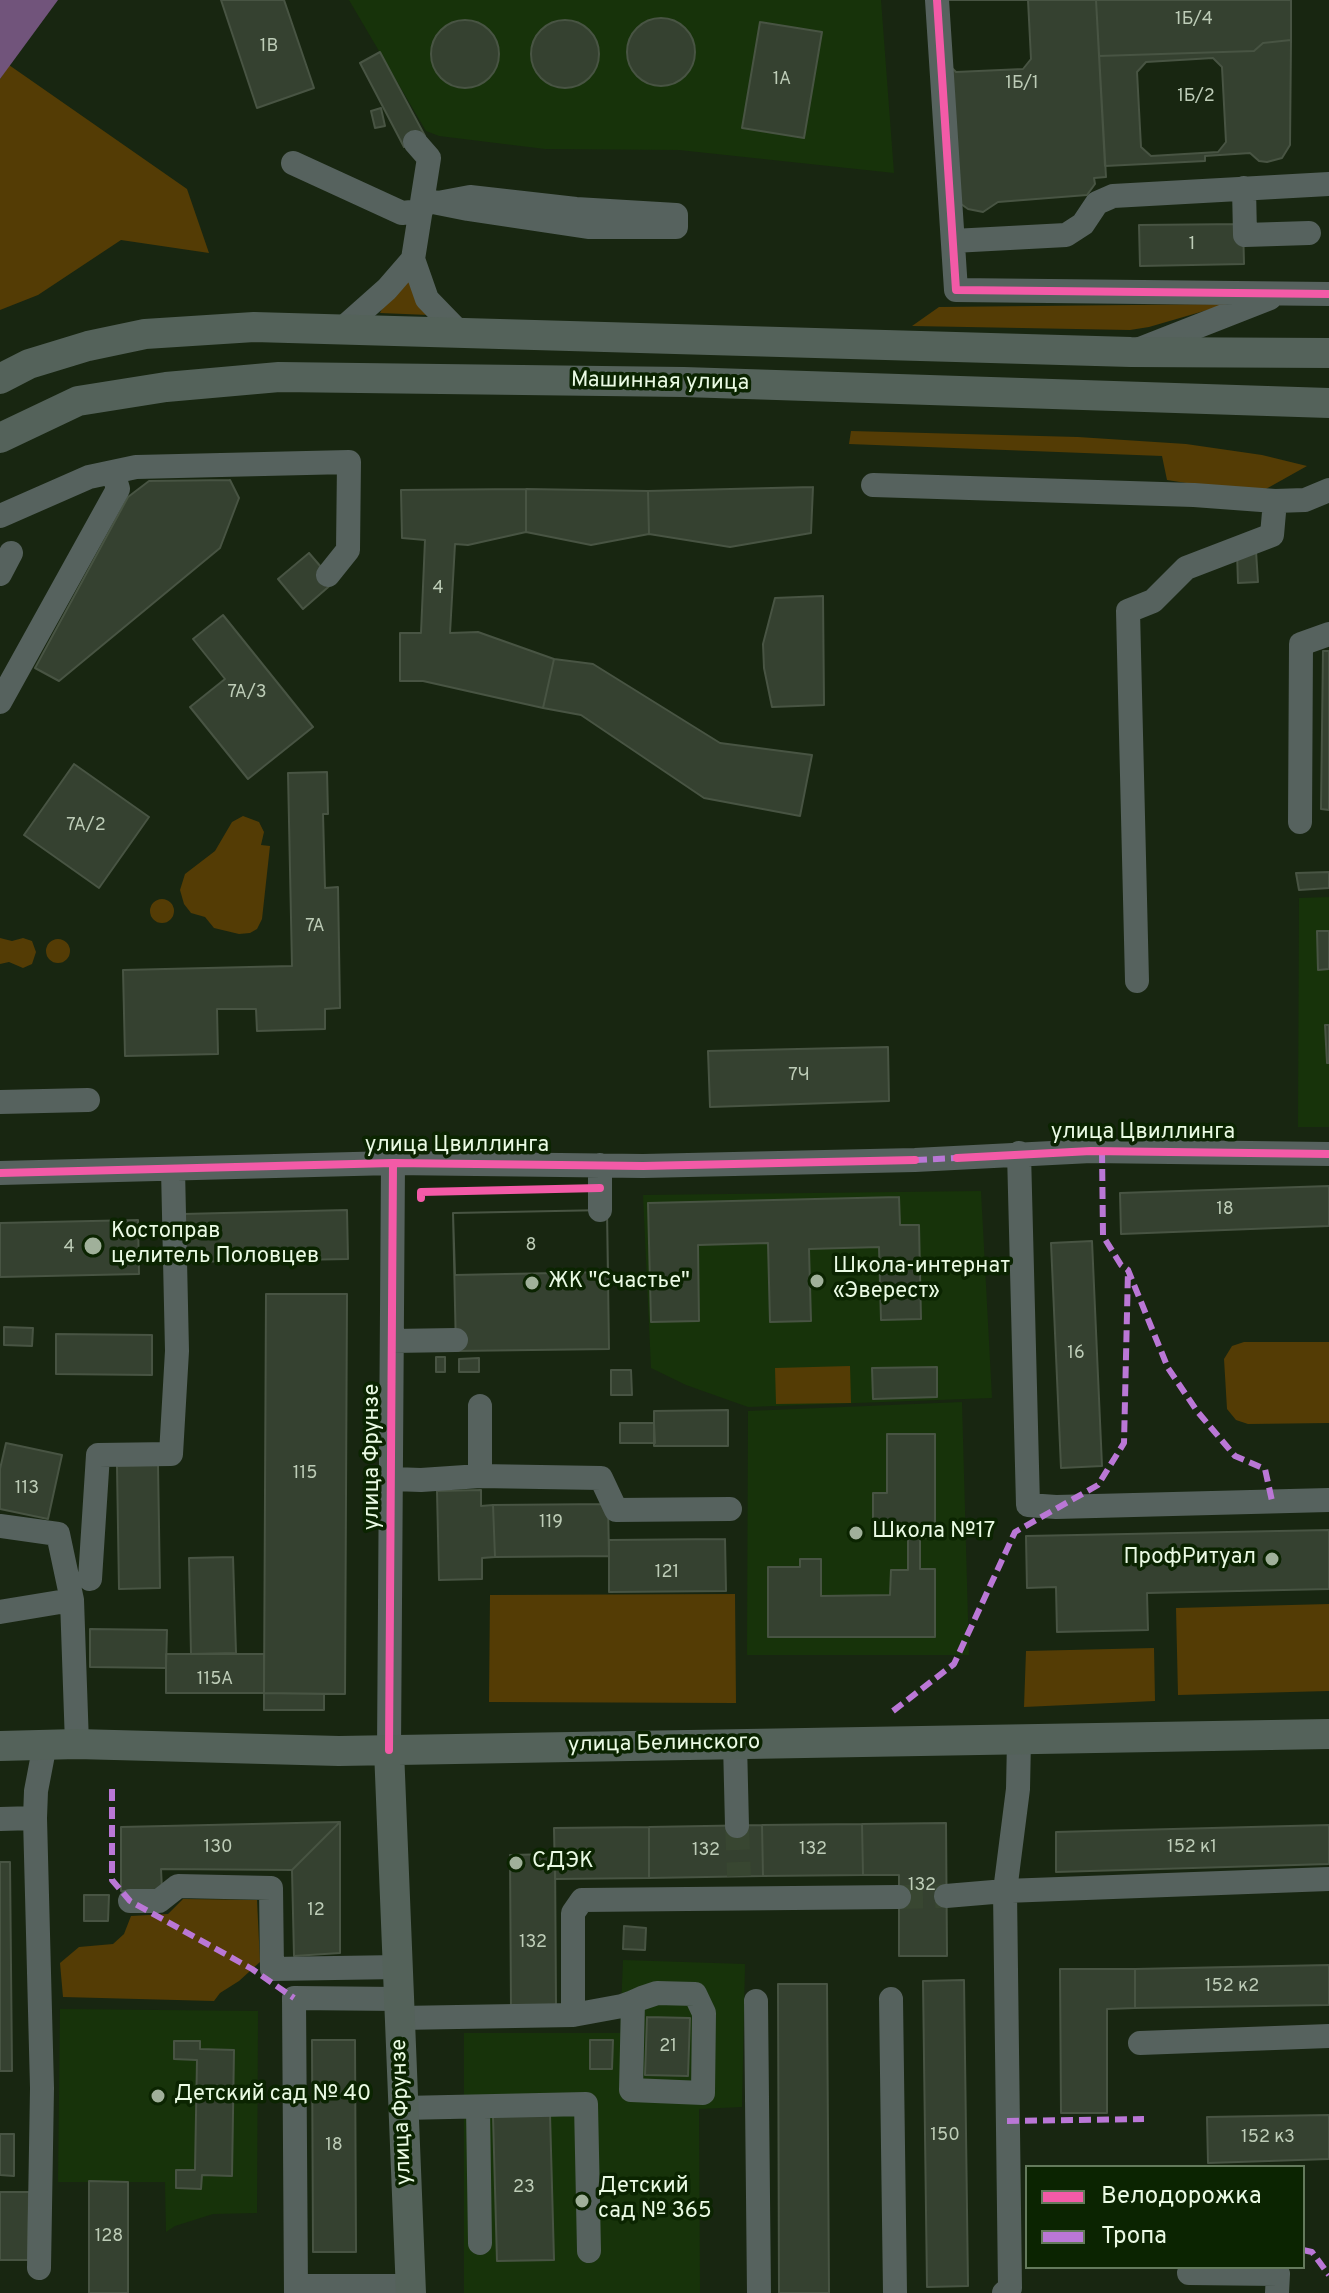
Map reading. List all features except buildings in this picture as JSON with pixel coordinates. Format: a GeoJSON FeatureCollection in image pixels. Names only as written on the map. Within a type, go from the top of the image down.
{"type":"FeatureCollection","features":[{"type":"Feature","properties":{"kind":"main road","name":"Машинная улица"},"geometry":{"type":"LineString","coordinates":[[0,379],[29,364],[88,346],[145,334],[254,327],[1131,352],[1329,353]]}},
{"type":"Feature","properties":{"kind":"main road","name":"Машинная улица"},"geometry":{"type":"LineString","coordinates":[[0,438],[78,401],[166,387],[279,377],[684,382],[1329,403]]}},
{"type":"Feature","properties":{"kind":"main road","name":"улица Белинского"},"geometry":{"type":"LineString","coordinates":[[0,1746],[77,1744],[281,1751],[1329,1734]]}},
{"type":"Feature","properties":{"kind":"main road","name":"улица Фрунзе"},"geometry":{"type":"LineString","coordinates":[[389,1750],[410,2289]]}},
{"type":"Feature","properties":{"kind":"street"},"geometry":{"type":"LineString","coordinates":[[937,0],[956,290],[1329,294]]}},
{"type":"Feature","properties":{"kind":"street"},"geometry":{"type":"LineString","coordinates":[[342,329],[387,289],[413,259],[427,205],[429,158],[415,142]]}},
{"type":"Feature","properties":{"kind":"street"},"geometry":{"type":"LineString","coordinates":[[293,163],[402,213],[427,205],[470,197],[576,209],[676,215],[676,227],[588,227],[427,205]]}},
{"type":"Feature","properties":{"kind":"street"},"geometry":{"type":"LineString","coordinates":[[953,241],[1066,235],[1083,224],[1097,203],[1113,196],[1329,184]]}},
{"type":"Feature","properties":{"kind":"street"},"geometry":{"type":"LineString","coordinates":[[1244,188],[1245,235],[1309,233]]}},
{"type":"Feature","properties":{"kind":"street"},"geometry":{"type":"LineString","coordinates":[[413,259],[427,299],[459,332]]}},
{"type":"Feature","properties":{"kind":"street"},"geometry":{"type":"LineString","coordinates":[[1131,352],[1283,293]]}},
{"type":"Feature","properties":{"kind":"street"},"geometry":{"type":"LineString","coordinates":[[0,516],[89,477],[136,467],[349,462],[348,550],[321,568]]}},
{"type":"Feature","properties":{"kind":"street"},"geometry":{"type":"LineString","coordinates":[[0,702],[118,489],[113,472]]}},
{"type":"Feature","properties":{"kind":"street"},"geometry":{"type":"LineString","coordinates":[[873,485],[1194,495],[1275,501],[1305,500],[1329,490]]}},
{"type":"Feature","properties":{"kind":"street"},"geometry":{"type":"LineString","coordinates":[[1137,981],[1128,611],[1153,601],[1186,568],[1272,535],[1275,501]]}},
{"type":"Feature","properties":{"kind":"street"},"geometry":{"type":"LineString","coordinates":[[1300,822],[1301,644],[1329,634]]}},
{"type":"Feature","properties":{"kind":"street"},"geometry":{"type":"LineString","coordinates":[[0,1102],[88,1100]]}},
{"type":"Feature","properties":{"kind":"street","name":"улица Цвиллинга"},"geometry":{"type":"LineString","coordinates":[[0,1173],[393,1163],[597,1165],[915,1160],[1091,1151],[1329,1154]]}},
{"type":"Feature","properties":{"kind":"street"},"geometry":{"type":"LineString","coordinates":[[1019,1153],[1028,1505],[1056,1507],[1329,1500]]}},
{"type":"Feature","properties":{"kind":"street","name":"улица Фрунзе"},"geometry":{"type":"LineString","coordinates":[[389,1750],[393,1163]]}},
{"type":"Feature","properties":{"kind":"street"},"geometry":{"type":"LineString","coordinates":[[597,1165],[598,1210]]}},
{"type":"Feature","properties":{"kind":"street"},"geometry":{"type":"LineString","coordinates":[[90,1579],[98,1455],[171,1454],[177,1351],[173,1169]]}},
{"type":"Feature","properties":{"kind":"street"},"geometry":{"type":"LineString","coordinates":[[392,1341],[456,1340]]}},
{"type":"Feature","properties":{"kind":"street"},"geometry":{"type":"LineString","coordinates":[[480,1406],[480,1476]]}},
{"type":"Feature","properties":{"kind":"street"},"geometry":{"type":"LineString","coordinates":[[393,1479],[480,1476],[601,1478],[616,1510],[730,1509]]}},
{"type":"Feature","properties":{"kind":"street"},"geometry":{"type":"LineString","coordinates":[[0,1526],[58,1534],[72,1600],[77,1744]]}},
{"type":"Feature","properties":{"kind":"street"},"geometry":{"type":"LineString","coordinates":[[0,1612],[72,1600]]}},
{"type":"Feature","properties":{"kind":"street"},"geometry":{"type":"LineString","coordinates":[[1008,2291],[1005,1891],[1018,1789],[1019,1740]]}},
{"type":"Feature","properties":{"kind":"street"},"geometry":{"type":"LineString","coordinates":[[735,1743],[737,1826]]}},
{"type":"Feature","properties":{"kind":"street"},"geometry":{"type":"LineString","coordinates":[[39,2268],[42,2088],[35,1818],[36,1791],[45,1744]]}},
{"type":"Feature","properties":{"kind":"street"},"geometry":{"type":"LineString","coordinates":[[0,1819],[35,1818]]}},
{"type":"Feature","properties":{"kind":"street"},"geometry":{"type":"LineString","coordinates":[[946,1896],[1329,1879]]}},
{"type":"Feature","properties":{"kind":"street"},"geometry":{"type":"LineString","coordinates":[[130,1901],[159,1901],[178,1886],[271,1888],[272,1969],[399,1967]]}},
{"type":"Feature","properties":{"kind":"street"},"geometry":{"type":"LineString","coordinates":[[573,2015],[573,1913],[582,1900],[739,1888],[899,1897]]}},
{"type":"Feature","properties":{"kind":"street"},"geometry":{"type":"LineString","coordinates":[[410,2289],[296,2290],[294,1998],[400,2008],[573,2015],[633,2002],[657,1993],[695,1994],[704,2013],[703,2093],[631,2090],[633,2002]]}},
{"type":"Feature","properties":{"kind":"street"},"geometry":{"type":"LineString","coordinates":[[891,1999],[895,2293]]}},
{"type":"Feature","properties":{"kind":"street"},"geometry":{"type":"LineString","coordinates":[[756,2001],[759,2293]]}},
{"type":"Feature","properties":{"kind":"street"},"geometry":{"type":"LineString","coordinates":[[1140,2043],[1329,2036]]}},
{"type":"Feature","properties":{"kind":"street"},"geometry":{"type":"LineString","coordinates":[[403,2108],[586,2104],[589,2251]]}},
{"type":"Feature","properties":{"kind":"street"},"geometry":{"type":"LineString","coordinates":[[478,2107],[480,2243]]}},
{"type":"Feature","properties":{"kind":"street"},"geometry":{"type":"LineString","coordinates":[[1189,2273],[1278,2274],[1277,2293]]}},
{"type":"Feature","properties":{"kind":"shaded area"},"geometry":{"type":"Polygon","coordinates":[[[0,0],[58,0],[0,79],[0,0]]]}},
{"type":"Feature","properties":{"kind":"shaded area"},"geometry":{"type":"Polygon","coordinates":[[[349,0],[881,0],[894,173],[679,150],[545,149],[439,136],[426,131],[349,0]]]}},
{"type":"Feature","properties":{"kind":"shaded area"},"geometry":{"type":"Polygon","coordinates":[[[9,65],[187,189],[209,253],[121,240],[38,295],[0,310],[0,79],[9,65]]]}},
{"type":"Feature","properties":{"kind":"shaded area"},"geometry":{"type":"Polygon","coordinates":[[[409,277],[429,315],[380,313],[386,300],[409,277]]]}},
{"type":"Feature","properties":{"kind":"shaded area"},"geometry":{"type":"Polygon","coordinates":[[[1228,304],[1130,330],[912,326],[939,307],[1228,304]]]}},
{"type":"Feature","properties":{"kind":"shaded area"},"geometry":{"type":"Polygon","coordinates":[[[851,431],[1078,437],[1186,444],[1262,455],[1307,466],[1257,494],[1167,480],[1162,456],[849,444],[851,431]]]}},
{"type":"Feature","properties":{"kind":"shaded area"},"geometry":{"type":"Polygon","coordinates":[[[243,816],[259,822],[264,832],[261,845],[270,846],[262,919],[257,929],[239,934],[214,928],[205,917],[191,913],[184,904],[180,890],[185,874],[215,851],[232,822],[243,816]]]}},
{"type":"Feature","properties":{"kind":"shaded area"},"geometry":{"type":"Polygon","coordinates":[[[1329,897],[1329,1127],[1298,1127],[1299,898],[1329,897]]]}},
{"type":"Feature","properties":{"kind":"shaded area"},"geometry":{"type":"Polygon","coordinates":[[[162,899],[171,902],[174,911],[171,920],[162,923],[153,920],[150,911],[153,902],[162,899]]]}},
{"type":"Feature","properties":{"kind":"shaded area"},"geometry":{"type":"Polygon","coordinates":[[[0,938],[32,941],[36,952],[32,964],[23,968],[9,962],[0,964],[0,938]]]}},
{"type":"Feature","properties":{"kind":"shaded area"},"geometry":{"type":"Polygon","coordinates":[[[58,939],[67,942],[70,951],[67,960],[58,963],[49,960],[46,951],[49,942],[58,939]]]}},
{"type":"Feature","properties":{"kind":"shaded area","name":"Школа-интернат «Эверест»"},"geometry":{"type":"Polygon","coordinates":[[[981,1191],[992,1398],[748,1407],[686,1385],[651,1368],[643,1195],[981,1191]]]}},
{"type":"Feature","properties":{"kind":"shaded area"},"geometry":{"type":"Polygon","coordinates":[[[1244,1342],[1329,1342],[1329,1423],[1248,1424],[1236,1420],[1227,1409],[1224,1359],[1232,1346],[1244,1342]]]}},
{"type":"Feature","properties":{"kind":"shaded area"},"geometry":{"type":"Polygon","coordinates":[[[850,1366],[851,1403],[776,1404],[775,1368],[850,1366]]]}},
{"type":"Feature","properties":{"kind":"shaded area","name":"Школа №17"},"geometry":{"type":"Polygon","coordinates":[[[962,1402],[969,1655],[747,1655],[748,1411],[962,1402]]]}},
{"type":"Feature","properties":{"kind":"shaded area"},"geometry":{"type":"Polygon","coordinates":[[[735,1594],[736,1703],[489,1702],[490,1595],[735,1594]]]}},
{"type":"Feature","properties":{"kind":"shaded area"},"geometry":{"type":"Polygon","coordinates":[[[1329,1604],[1329,1691],[1178,1695],[1176,1608],[1329,1604]]]}},
{"type":"Feature","properties":{"kind":"shaded area"},"geometry":{"type":"Polygon","coordinates":[[[1154,1648],[1155,1701],[1024,1707],[1026,1651],[1154,1648]]]}},
{"type":"Feature","properties":{"kind":"shaded area"},"geometry":{"type":"Polygon","coordinates":[[[183,1899],[257,1900],[260,1962],[214,2001],[63,1997],[60,1963],[79,1947],[113,1944],[124,1934],[131,1916],[168,1914],[183,1899]]]}},
{"type":"Feature","properties":{"kind":"shaded area","name":"Детский сад № 365"},"geometry":{"type":"Polygon","coordinates":[[[623,1960],[745,1964],[742,2107],[699,2109],[700,2293],[464,2293],[464,2033],[620,2033],[623,1960]]]}},
{"type":"Feature","properties":{"kind":"shaded area","name":"Детский сад № 40"},"geometry":{"type":"Polygon","coordinates":[[[60,2009],[258,2011],[257,2213],[213,2214],[166,2232],[165,2182],[58,2182],[60,2009]]]}},
{"type":"Feature","properties":{"kind":"tunnel"},"geometry":{"type":"LineString","coordinates":[[737,1826],[739,1876]]}},
{"type":"Feature","properties":{"kind":"tunnel"},"geometry":{"type":"LineString","coordinates":[[899,1897],[946,1896]]}},
{"type":"Feature","properties":{"kind":"marked path"},"geometry":{"type":"LineString","coordinates":[[1102,1151],[1103,1236],[1121,1265],[1128,1270],[1168,1368],[1197,1411],[1235,1456],[1265,1469],[1272,1501]]}},
{"type":"Feature","properties":{"kind":"marked path"},"geometry":{"type":"LineString","coordinates":[[915,1160],[957,1158]]}},
{"type":"Feature","properties":{"kind":"marked path"},"geometry":{"type":"LineString","coordinates":[[893,1711],[954,1664],[1015,1532],[1098,1485],[1124,1443],[1128,1270]]}},
{"type":"Feature","properties":{"kind":"marked path"},"geometry":{"type":"LineString","coordinates":[[112,1789],[112,1880],[130,1901],[252,1969],[294,1998]]}},
{"type":"Feature","properties":{"kind":"marked path"},"geometry":{"type":"LineString","coordinates":[[1007,2121],[1144,2119]]}},
{"type":"Feature","properties":{"kind":"marked path"},"geometry":{"type":"LineString","coordinates":[[1305,2250],[1312,2252],[1329,2275]]}},
{"type":"Feature","properties":{"kind":"cycle path"},"geometry":{"type":"LineString","coordinates":[[937,0],[956,290],[1329,294]]}},
{"type":"Feature","properties":{"kind":"cycle path"},"geometry":{"type":"LineString","coordinates":[[957,1158],[1091,1151],[1329,1154]]}},
{"type":"Feature","properties":{"kind":"cycle path"},"geometry":{"type":"LineString","coordinates":[[0,1173],[393,1163],[643,1166],[915,1160]]}},
{"type":"Feature","properties":{"kind":"cycle path"},"geometry":{"type":"LineString","coordinates":[[389,1750],[393,1163]]}},
{"type":"Feature","properties":{"kind":"cycle path"},"geometry":{"type":"LineString","coordinates":[[421,1198],[421,1192],[600,1188]]}},
{"type":"Feature","properties":{"kind":"place","name":"Костоправ целитель Половцев"},"geometry":{"type":"Point","coordinates":[93,1246]}},
{"type":"Feature","properties":{"kind":"place","name":"Школа-интернат «Эверест»"},"geometry":{"type":"Point","coordinates":[817,1281]}},
{"type":"Feature","properties":{"kind":"place","name":"ЖК \"Счастье\""},"geometry":{"type":"Point","coordinates":[532,1283]}},
{"type":"Feature","properties":{"kind":"place","name":"Школа №17"},"geometry":{"type":"Point","coordinates":[856,1533]}},
{"type":"Feature","properties":{"kind":"place","name":"ПрофРитуал"},"geometry":{"type":"Point","coordinates":[1272,1559]}},
{"type":"Feature","properties":{"kind":"place","name":"СДЭК"},"geometry":{"type":"Point","coordinates":[516,1863]}},
{"type":"Feature","properties":{"kind":"place","name":"Детский сад № 40"},"geometry":{"type":"Point","coordinates":[158,2096]}},
{"type":"Feature","properties":{"kind":"place","name":"Детский сад № 365"},"geometry":{"type":"Point","coordinates":[582,2201]}}]}
